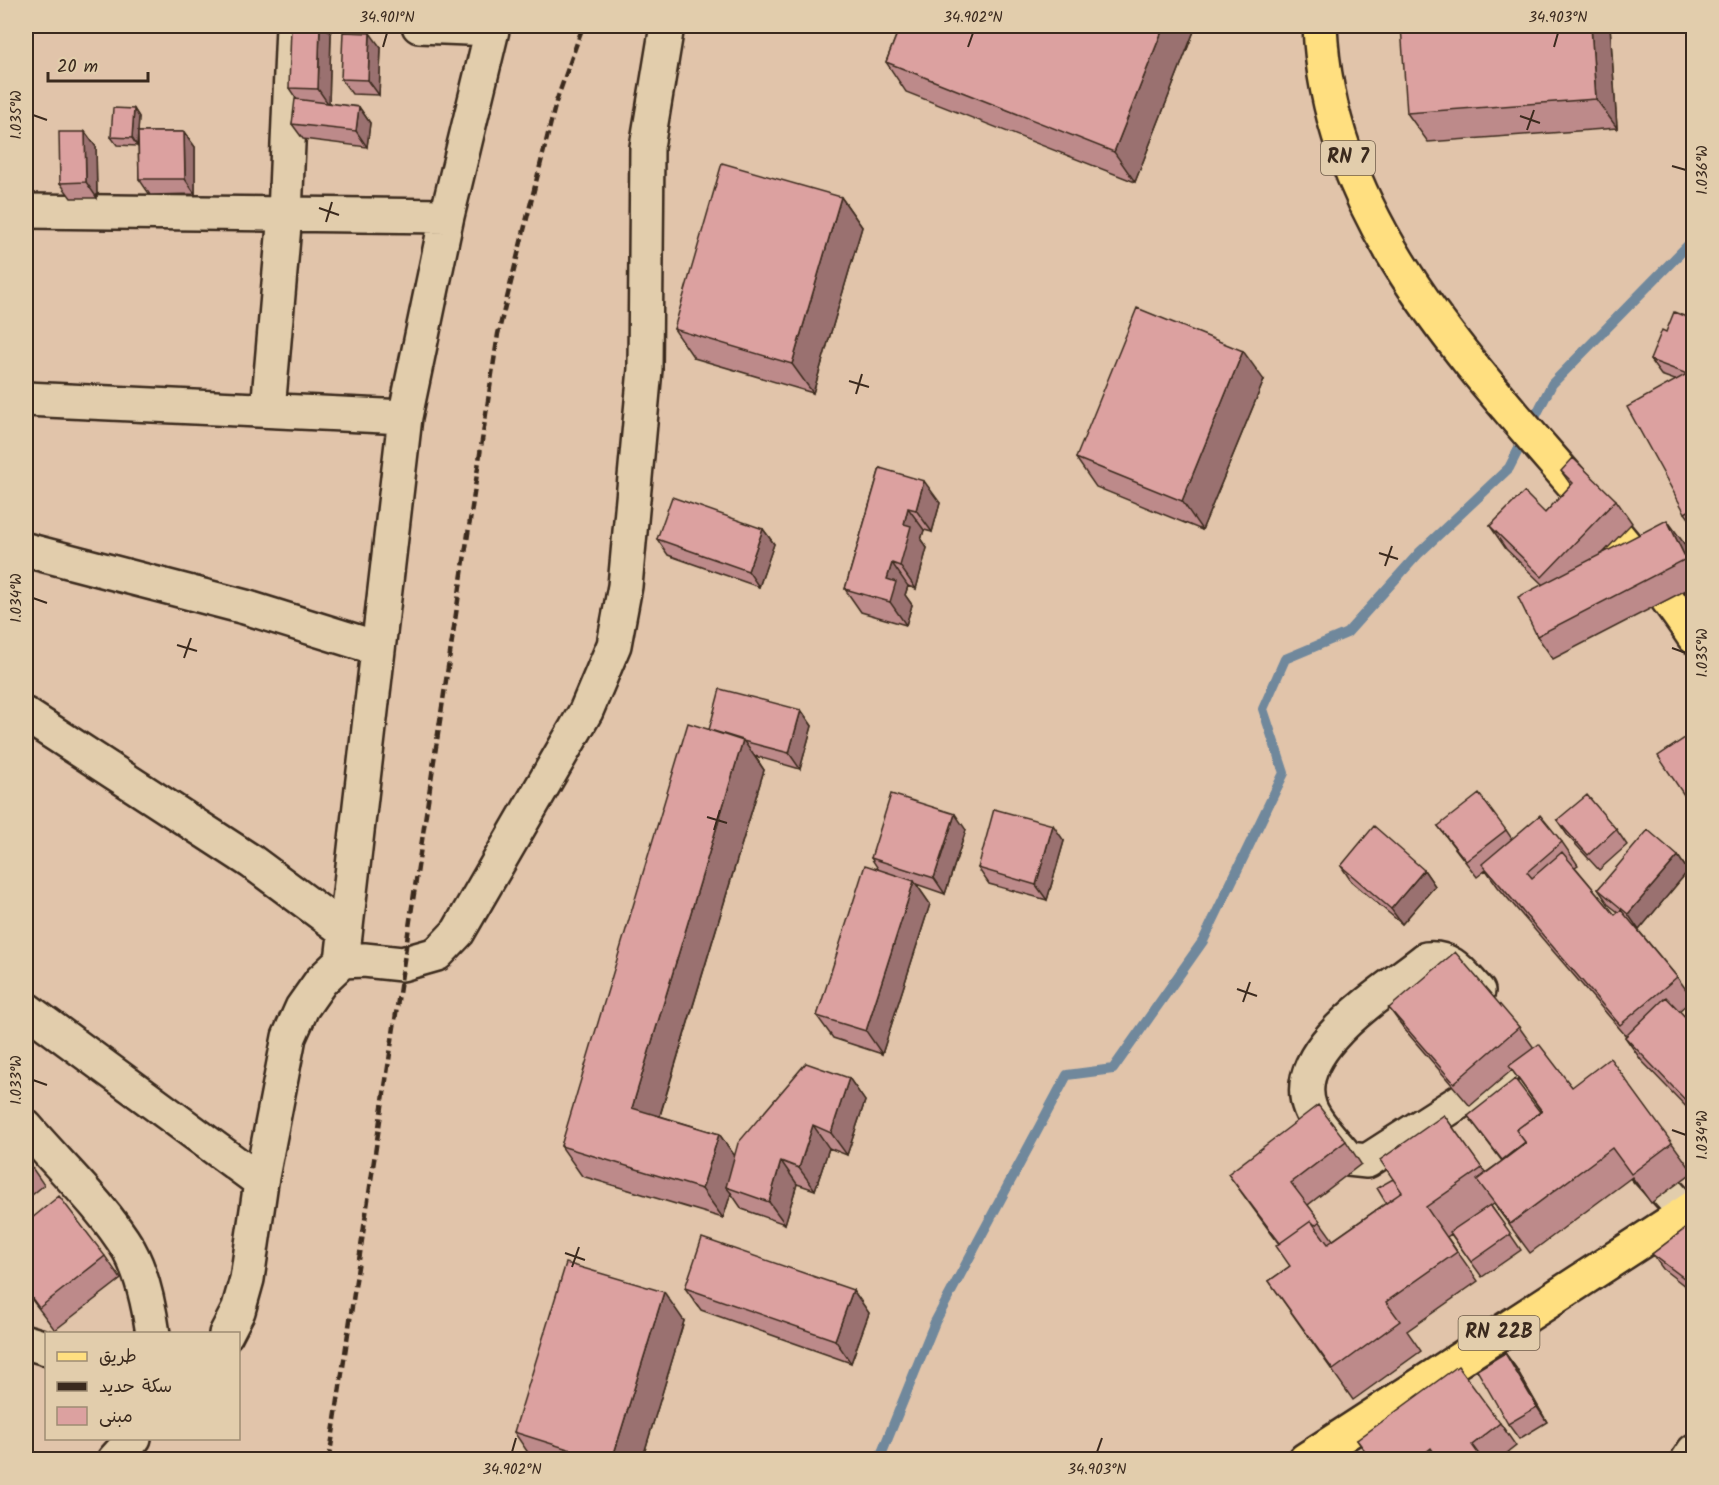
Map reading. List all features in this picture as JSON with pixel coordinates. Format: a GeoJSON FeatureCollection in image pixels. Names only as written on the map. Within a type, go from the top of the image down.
{"type":"FeatureCollection","features":[{"type":"Feature","properties":{"kind":"main road","name":"RN 7"},"geometry":{"type":"LineString","coordinates":[[1320,26],[1326,84],[1339,131],[1364,200],[1407,280],[1545,454],[1678,588],[1694,637]]}},
{"type":"Feature","properties":{"kind":"main road","name":"RN 22B"},"geometry":{"type":"LineString","coordinates":[[1305,1460],[1690,1210]]}},
{"type":"Feature","properties":{"kind":"street"},"geometry":{"type":"LineString","coordinates":[[268,410],[285,214],[292,26]]}},
{"type":"Feature","properties":{"kind":"street"},"geometry":{"type":"LineString","coordinates":[[226,1332],[238,1311],[247,1279],[261,1182],[289,1037],[302,1008],[344,946],[405,417],[447,216],[493,27],[420,26]]}},
{"type":"Feature","properties":{"kind":"street"},"geometry":{"type":"LineString","coordinates":[[26,715],[252,862],[344,946],[364,960],[402,964],[437,954],[458,932],[586,711],[614,645],[625,586],[645,369],[647,147],[667,26]]}},
{"type":"Feature","properties":{"kind":"street"},"geometry":{"type":"LineString","coordinates":[[26,211],[447,216]]}},
{"type":"Feature","properties":{"kind":"street"},"geometry":{"type":"LineString","coordinates":[[26,399],[405,417]]}},
{"type":"Feature","properties":{"kind":"street"},"geometry":{"type":"LineString","coordinates":[[26,550],[245,607],[377,648]]}},
{"type":"Feature","properties":{"kind":"street"},"geometry":{"type":"LineString","coordinates":[[1497,1012],[1451,962],[1438,957],[1426,959],[1336,1031],[1322,1046],[1312,1068],[1306,1090],[1311,1110],[1348,1159],[1368,1161],[1526,1060]]}},
{"type":"Feature","properties":{"kind":"street"},"geometry":{"type":"LineString","coordinates":[[26,1009],[261,1182]]}},
{"type":"Feature","properties":{"kind":"street"},"geometry":{"type":"LineString","coordinates":[[26,1128],[100,1211],[129,1252],[148,1302],[153,1332]]}},
{"type":"Feature","properties":{"kind":"street"},"geometry":{"type":"LineString","coordinates":[[1616,1136],[1690,1210]]}},
{"type":"Feature","properties":{"kind":"street"},"geometry":{"type":"LineString","coordinates":[[26,1342],[45,1348]]}},
{"type":"Feature","properties":{"kind":"street"},"geometry":{"type":"LineString","coordinates":[[114,1460],[132,1440]]}},
{"type":"Feature","properties":{"kind":"street"},"geometry":{"type":"LineString","coordinates":[[1688,1460],[1694,1450]]}},
{"type":"Feature","properties":{"kind":"building"},"geometry":{"type":"Polygon","coordinates":[[[291,26],[320,26],[318,89],[289,88],[291,26]]]}},
{"type":"Feature","properties":{"kind":"building"},"geometry":{"type":"Polygon","coordinates":[[[900,26],[1164,26],[1114,152],[886,62],[900,26]]]}},
{"type":"Feature","properties":{"kind":"building"},"geometry":{"type":"Polygon","coordinates":[[[1401,26],[1591,26],[1596,99],[1407,113],[1401,26]]]}},
{"type":"Feature","properties":{"kind":"building"},"geometry":{"type":"Polygon","coordinates":[[[343,32],[370,33],[368,80],[341,79],[343,32]]]}},
{"type":"Feature","properties":{"kind":"building"},"geometry":{"type":"Polygon","coordinates":[[[295,99],[359,107],[356,131],[292,124],[295,99]]]}},
{"type":"Feature","properties":{"kind":"building"},"geometry":{"type":"Polygon","coordinates":[[[113,108],[134,109],[132,138],[111,137],[113,108]]]}},
{"type":"Feature","properties":{"kind":"building"},"geometry":{"type":"Polygon","coordinates":[[[59,132],[85,132],[86,182],[60,183],[59,132]]]}},
{"type":"Feature","properties":{"kind":"building"},"geometry":{"type":"Polygon","coordinates":[[[138,132],[184,132],[185,179],[139,179],[138,132]]]}},
{"type":"Feature","properties":{"kind":"building"},"geometry":{"type":"Polygon","coordinates":[[[722,163],[841,197],[792,364],[674,329],[722,163]]]}},
{"type":"Feature","properties":{"kind":"building"},"geometry":{"type":"Polygon","coordinates":[[[1137,308],[1243,351],[1182,501],[1076,458],[1137,308]]]}},
{"type":"Feature","properties":{"kind":"building"},"geometry":{"type":"Polygon","coordinates":[[[1674,312],[1694,320],[1694,362],[1687,374],[1650,360],[1662,330],[1666,332],[1674,312]]]}},
{"type":"Feature","properties":{"kind":"building"},"geometry":{"type":"Polygon","coordinates":[[[1694,370],[1694,508],[1685,513],[1627,407],[1694,370]]]}},
{"type":"Feature","properties":{"kind":"building"},"geometry":{"type":"Polygon","coordinates":[[[1573,458],[1616,500],[1542,577],[1490,526],[1524,492],[1545,513],[1573,483],[1561,471],[1573,458]]]}},
{"type":"Feature","properties":{"kind":"building"},"geometry":{"type":"Polygon","coordinates":[[[880,468],[924,481],[916,510],[908,508],[904,524],[911,526],[900,566],[892,563],[887,579],[896,582],[890,602],[845,589],[880,468]]]}},
{"type":"Feature","properties":{"kind":"building"},"geometry":{"type":"Polygon","coordinates":[[[672,497],[763,529],[748,571],[657,539],[672,497]]]}},
{"type":"Feature","properties":{"kind":"building"},"geometry":{"type":"Polygon","coordinates":[[[1667,520],[1686,559],[1537,636],[1518,597],[1667,520]]]}},
{"type":"Feature","properties":{"kind":"building"},"geometry":{"type":"Polygon","coordinates":[[[720,689],[801,710],[789,753],[709,730],[720,689]]]}},
{"type":"Feature","properties":{"kind":"building"},"geometry":{"type":"Polygon","coordinates":[[[688,723],[743,740],[632,1108],[719,1134],[702,1189],[561,1146],[688,723]]]}},
{"type":"Feature","properties":{"kind":"building"},"geometry":{"type":"Polygon","coordinates":[[[1694,732],[1694,810],[1658,756],[1694,732]]]}},
{"type":"Feature","properties":{"kind":"building"},"geometry":{"type":"Polygon","coordinates":[[[891,794],[955,814],[934,878],[871,858],[891,794]]]}},
{"type":"Feature","properties":{"kind":"building"},"geometry":{"type":"Polygon","coordinates":[[[1479,794],[1506,830],[1466,861],[1438,826],[1479,794]]]}},
{"type":"Feature","properties":{"kind":"building"},"geometry":{"type":"Polygon","coordinates":[[[1587,795],[1616,829],[1588,855],[1557,820],[1587,795]]]}},
{"type":"Feature","properties":{"kind":"building"},"geometry":{"type":"Polygon","coordinates":[[[994,809],[1053,825],[1036,885],[978,868],[994,809]]]}},
{"type":"Feature","properties":{"kind":"building"},"geometry":{"type":"Polygon","coordinates":[[[1540,815],[1562,842],[1527,872],[1532,878],[1562,852],[1615,915],[1621,910],[1677,977],[1620,1025],[1482,864],[1540,815]]]}},
{"type":"Feature","properties":{"kind":"building"},"geometry":{"type":"Polygon","coordinates":[[[1374,826],[1424,870],[1391,909],[1341,866],[1374,826]]]}},
{"type":"Feature","properties":{"kind":"building"},"geometry":{"type":"Polygon","coordinates":[[[1648,830],[1678,856],[1628,914],[1598,889],[1648,830]]]}},
{"type":"Feature","properties":{"kind":"building"},"geometry":{"type":"Polygon","coordinates":[[[865,865],[914,881],[866,1031],[817,1016],[865,865]]]}},
{"type":"Feature","properties":{"kind":"building"},"geometry":{"type":"Polygon","coordinates":[[[1455,952],[1519,1027],[1454,1083],[1389,1008],[1455,952]]]}},
{"type":"Feature","properties":{"kind":"building"},"geometry":{"type":"Polygon","coordinates":[[[1666,997],[1694,1026],[1694,1109],[1625,1037],[1666,997]]]}},
{"type":"Feature","properties":{"kind":"building"},"geometry":{"type":"Polygon","coordinates":[[[1539,1044],[1572,1087],[1610,1058],[1672,1143],[1631,1174],[1612,1148],[1510,1224],[1477,1180],[1526,1143],[1516,1130],[1542,1111],[1509,1066],[1539,1044]]]}},
{"type":"Feature","properties":{"kind":"building"},"geometry":{"type":"Polygon","coordinates":[[[806,1063],[849,1078],[831,1133],[813,1125],[799,1168],[781,1161],[769,1202],[726,1187],[738,1143],[806,1063]]]}},
{"type":"Feature","properties":{"kind":"building"},"geometry":{"type":"Polygon","coordinates":[[[1515,1079],[1540,1112],[1516,1130],[1525,1142],[1502,1160],[1468,1116],[1515,1079]]]}},
{"type":"Feature","properties":{"kind":"building"},"geometry":{"type":"Polygon","coordinates":[[[1318,1105],[1346,1141],[1291,1183],[1320,1221],[1315,1225],[1311,1221],[1280,1243],[1228,1174],[1318,1105]]]}},
{"type":"Feature","properties":{"kind":"building"},"geometry":{"type":"Polygon","coordinates":[[[1444,1115],[1482,1168],[1426,1207],[1457,1252],[1386,1302],[1400,1321],[1333,1370],[1269,1281],[1290,1266],[1276,1246],[1311,1221],[1328,1244],[1402,1192],[1380,1160],[1444,1115]]]}},
{"type":"Feature","properties":{"kind":"building"},"geometry":{"type":"Polygon","coordinates":[[[1393,1179],[1402,1192],[1386,1203],[1377,1188],[1393,1179]]]}},
{"type":"Feature","properties":{"kind":"building"},"geometry":{"type":"Polygon","coordinates":[[[59,1196],[105,1256],[39,1308],[26,1290],[26,1223],[59,1196]]]}},
{"type":"Feature","properties":{"kind":"building"},"geometry":{"type":"Polygon","coordinates":[[[1490,1205],[1511,1234],[1471,1262],[1450,1232],[1490,1205]]]}},
{"type":"Feature","properties":{"kind":"building"},"geometry":{"type":"Polygon","coordinates":[[[1694,1222],[1694,1279],[1688,1281],[1652,1254],[1694,1222]]]}},
{"type":"Feature","properties":{"kind":"building"},"geometry":{"type":"Polygon","coordinates":[[[702,1238],[853,1290],[835,1340],[685,1288],[702,1238]]]}},
{"type":"Feature","properties":{"kind":"building"},"geometry":{"type":"Polygon","coordinates":[[[566,1263],[664,1292],[612,1460],[603,1460],[514,1432],[566,1263]]]}},
{"type":"Feature","properties":{"kind":"building"},"geometry":{"type":"Polygon","coordinates":[[[1505,1353],[1537,1407],[1508,1424],[1477,1370],[1505,1353]]]}},
{"type":"Feature","properties":{"kind":"building"},"geometry":{"type":"Polygon","coordinates":[[[1458,1366],[1500,1423],[1472,1445],[1483,1460],[1439,1460],[1431,1448],[1416,1460],[1372,1460],[1357,1440],[1458,1366]]]}},
{"type":"Feature","properties":{"kind":"waterway"},"geometry":{"type":"LineString","coordinates":[[879,1460],[935,1322],[1067,1075],[1113,1069],[1203,941],[1284,773],[1263,709],[1285,659],[1347,633],[1419,553],[1509,468],[1552,384],[1694,239]]}},
{"type":"Feature","properties":{"kind":"railway"},"geometry":{"type":"LineString","coordinates":[[329,1460],[498,334],[556,102],[583,26]]}}]}
